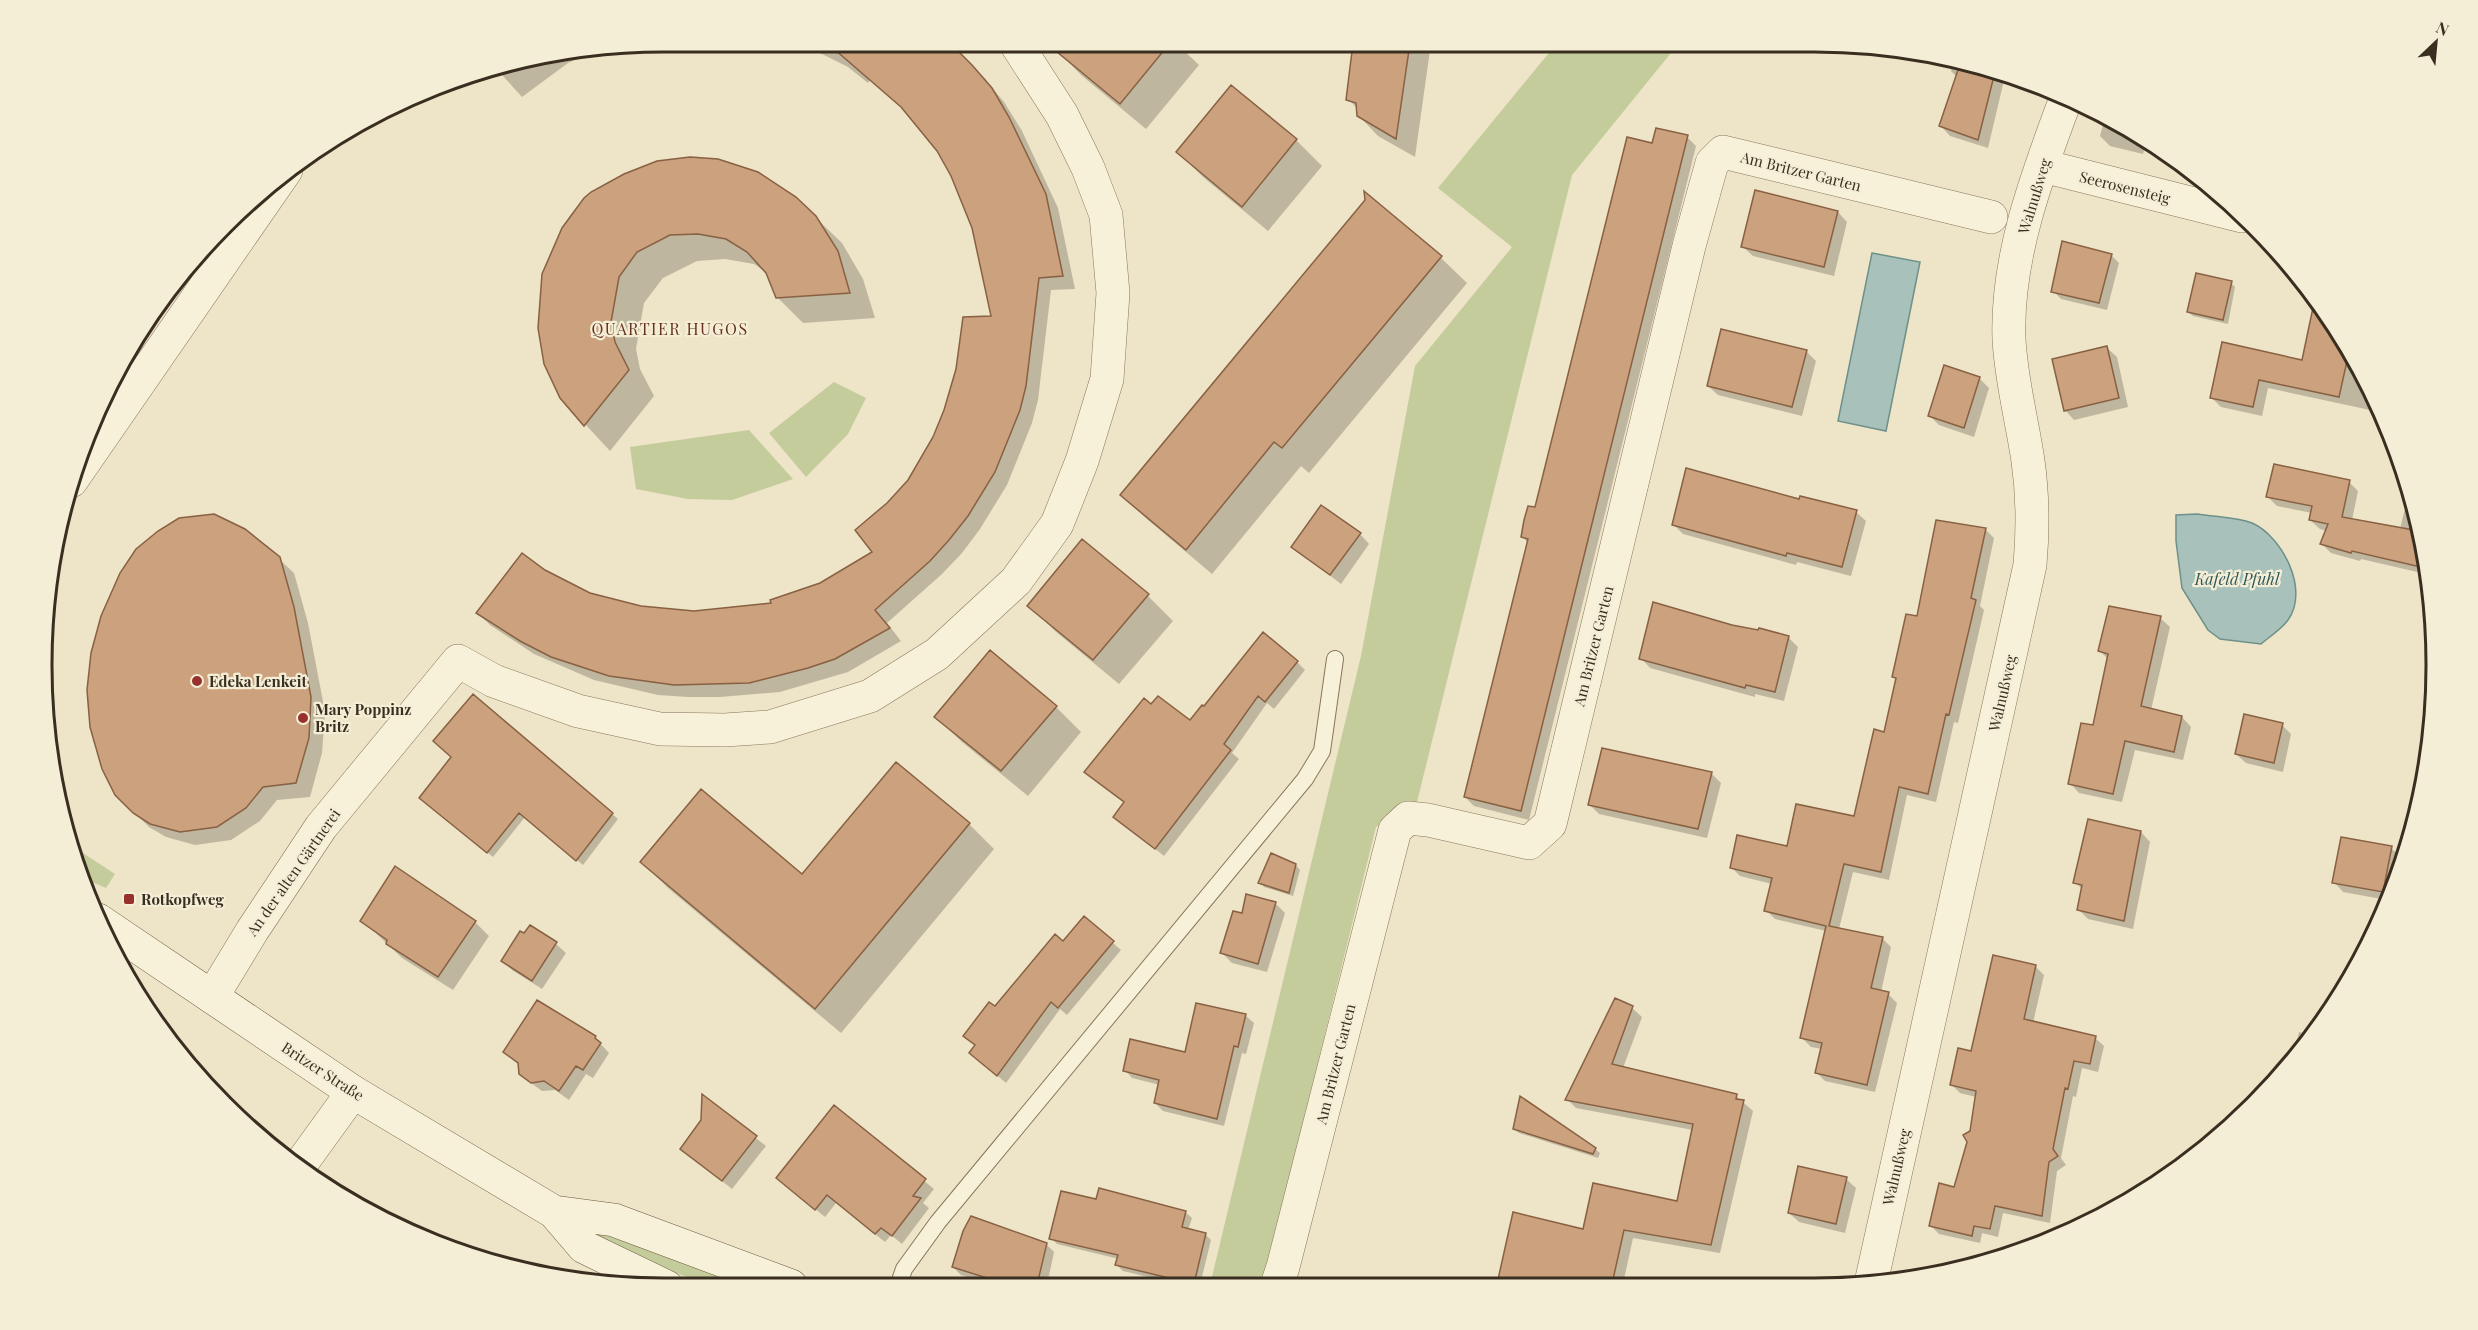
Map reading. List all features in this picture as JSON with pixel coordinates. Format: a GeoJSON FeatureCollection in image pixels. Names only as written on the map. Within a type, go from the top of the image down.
{"type":"FeatureCollection","features":[{"type":"Feature","properties":{"kind":"street","name":"An der alten Gärtnerei"},"geometry":{"type":"LineString","coordinates":[[212,997],[252,931],[321,827],[458,661],[494,681],[579,711],[660,729],[725,730],[770,727],[870,696],[937,654],[1016,581],[1057,524],[1082,461],[1107,379],[1113,293],[1106,215],[1088,168],[1062,115],[1021,52]]}},
{"type":"Feature","properties":{"kind":"street","name":"Walnußweg"},"geometry":{"type":"LineString","coordinates":[[1872,1274],[2030,565],[2033,525],[2028,461],[2013,378],[2009,339],[2011,297],[2023,226],[2063,106]]}},
{"type":"Feature","properties":{"kind":"street","name":"Am Britzer Garten"},"geometry":{"type":"LineString","coordinates":[[1279,1278],[1395,830],[1408,818],[1428,820],[1529,843],[1550,824],[1689,246],[1712,162],[1723,152],[1991,217]]}},
{"type":"Feature","properties":{"kind":"street","name":"Seerosensteig"},"geometry":{"type":"LineString","coordinates":[[2043,166],[2225,212]]}},
{"type":"Feature","properties":{"kind":"street"},"geometry":{"type":"LineString","coordinates":[[92,450],[264,201]]}},
{"type":"Feature","properties":{"kind":"street","name":"Britzer Straße"},"geometry":{"type":"LineString","coordinates":[[113,930],[352,1092],[554,1212],[584,1247],[646,1277]]}},
{"type":"Feature","properties":{"kind":"street"},"geometry":{"type":"LineString","coordinates":[[304,1159],[352,1092]]}},
{"type":"Feature","properties":{"kind":"street","name":"Britzer Straße"},"geometry":{"type":"LineString","coordinates":[[554,1212],[614,1220],[770,1278]]}},
{"type":"Feature","properties":{"kind":"lane","name":"Am Britzer Garten"},"geometry":{"type":"LineString","coordinates":[[1991,217],[2023,226]]}},
{"type":"Feature","properties":{"kind":"lane"},"geometry":{"type":"LineString","coordinates":[[901,1278],[904,1269],[938,1222],[1305,778],[1322,751],[1335,659]]}},
{"type":"Feature","properties":{"kind":"green space"},"geometry":{"type":"Polygon","coordinates":[[[1550,52],[1672,52],[1572,175],[1417,802],[1376,827],[1265,1278],[1212,1278],[1361,656],[1415,366],[1512,247],[1438,188],[1550,52]]]}},
{"type":"Feature","properties":{"kind":"green space"},"geometry":{"type":"Polygon","coordinates":[[[834,382],[866,398],[848,434],[806,477],[769,433],[834,382]]]}},
{"type":"Feature","properties":{"kind":"green space"},"geometry":{"type":"Polygon","coordinates":[[[749,430],[793,479],[732,500],[688,499],[636,489],[630,447],[749,430]]]}},
{"type":"Feature","properties":{"kind":"green space"},"geometry":{"type":"Polygon","coordinates":[[[82,852],[115,874],[106,888],[93,882],[82,852]]]}},
{"type":"Feature","properties":{"kind":"green space"},"geometry":{"type":"Polygon","coordinates":[[[586,1228],[726,1278],[689,1278],[624,1253],[586,1228]]]}},
{"type":"Feature","properties":{"kind":"water"},"geometry":{"type":"Polygon","coordinates":[[[1872,253],[1920,262],[1886,431],[1838,421],[1872,253]]]}},
{"type":"Feature","properties":{"kind":"water","name":"Kafeld Pfuhl"},"geometry":{"type":"Polygon","coordinates":[[[2197,514],[2252,523],[2273,539],[2290,565],[2296,594],[2294,608],[2288,620],[2279,630],[2261,644],[2220,639],[2208,630],[2182,588],[2176,541],[2176,515],[2197,514]]]}},
{"type":"Feature","properties":{"kind":"building"},"geometry":{"type":"Polygon","coordinates":[[[838,52],[959,52],[992,88],[1009,117],[1046,194],[1063,276],[1039,278],[1026,386],[1020,410],[995,472],[968,516],[949,540],[930,561],[875,610],[890,628],[835,659],[808,668],[749,683],[674,685],[609,676],[551,657],[520,641],[476,613],[522,553],[545,570],[590,593],[641,606],[694,611],[771,603],[770,600],[820,583],[872,552],[855,530],[887,503],[908,480],[933,437],[956,369],[963,317],[991,316],[972,228],[951,176],[937,151],[901,107],[838,52]]]}},
{"type":"Feature","properties":{"kind":"building"},"geometry":{"type":"Polygon","coordinates":[[[1057,52],[1163,52],[1120,104],[1057,52]]]}},
{"type":"Feature","properties":{"kind":"building"},"geometry":{"type":"Polygon","coordinates":[[[1352,52],[1409,52],[1396,139],[1357,116],[1356,103],[1346,100],[1352,52]]]}},
{"type":"Feature","properties":{"kind":"building"},"geometry":{"type":"Polygon","coordinates":[[[1958,70],[1993,80],[1978,140],[1939,126],[1958,70]]]}},
{"type":"Feature","properties":{"kind":"building"},"geometry":{"type":"Polygon","coordinates":[[[1231,85],[1297,139],[1242,207],[1176,152],[1231,85]]]}},
{"type":"Feature","properties":{"kind":"building"},"geometry":{"type":"Polygon","coordinates":[[[1656,128],[1688,135],[1521,811],[1464,797],[1528,539],[1521,537],[1524,520],[1528,506],[1535,507],[1627,137],[1652,143],[1656,128]]]}},
{"type":"Feature","properties":{"kind":"building"},"geometry":{"type":"Polygon","coordinates":[[[690,157],[718,159],[758,172],[796,197],[816,216],[838,251],[850,293],[776,298],[766,273],[747,252],[726,239],[698,234],[670,235],[637,252],[619,277],[611,322],[615,342],[629,370],[584,426],[560,398],[544,364],[538,328],[542,274],[562,228],[591,192],[624,174],[657,161],[690,157]]]}},
{"type":"Feature","properties":{"kind":"building"},"geometry":{"type":"Polygon","coordinates":[[[1755,190],[1838,211],[1824,267],[1741,247],[1755,190]]]}},
{"type":"Feature","properties":{"kind":"building"},"geometry":{"type":"Polygon","coordinates":[[[1364,191],[1442,256],[1282,448],[1274,442],[1186,550],[1120,495],[1365,200],[1364,191]]]}},
{"type":"Feature","properties":{"kind":"building"},"geometry":{"type":"Polygon","coordinates":[[[2062,241],[2112,254],[2099,303],[2051,292],[2062,241]]]}},
{"type":"Feature","properties":{"kind":"building"},"geometry":{"type":"Polygon","coordinates":[[[2196,273],[2232,281],[2223,320],[2187,312],[2196,273]]]}},
{"type":"Feature","properties":{"kind":"building"},"geometry":{"type":"Polygon","coordinates":[[[2312,311],[2346,365],[2339,397],[2259,380],[2253,407],[2210,398],[2222,342],[2302,360],[2312,311]]]}},
{"type":"Feature","properties":{"kind":"building"},"geometry":{"type":"Polygon","coordinates":[[[1721,329],[1807,350],[1792,407],[1707,386],[1721,329]]]}},
{"type":"Feature","properties":{"kind":"building"},"geometry":{"type":"Polygon","coordinates":[[[2107,346],[2119,398],[2064,411],[2052,359],[2107,346]]]}},
{"type":"Feature","properties":{"kind":"building"},"geometry":{"type":"Polygon","coordinates":[[[1944,365],[1980,377],[1964,428],[1928,416],[1944,365]]]}},
{"type":"Feature","properties":{"kind":"building"},"geometry":{"type":"Polygon","coordinates":[[[2274,464],[2350,480],[2342,517],[2410,529],[2417,566],[2352,551],[2351,553],[2320,544],[2328,524],[2309,520],[2312,506],[2266,497],[2274,464]]]}},
{"type":"Feature","properties":{"kind":"building"},"geometry":{"type":"Polygon","coordinates":[[[1686,468],[1799,499],[1800,496],[1857,510],[1842,567],[1787,553],[1786,556],[1672,525],[1686,468]]]}},
{"type":"Feature","properties":{"kind":"building"},"geometry":{"type":"Polygon","coordinates":[[[1321,505],[1361,533],[1330,575],[1291,547],[1321,505]]]}},
{"type":"Feature","properties":{"kind":"building"},"geometry":{"type":"Polygon","coordinates":[[[214,514],[245,529],[280,557],[294,607],[311,697],[309,738],[296,783],[263,787],[246,808],[217,827],[180,832],[150,824],[133,813],[115,795],[102,769],[90,727],[87,690],[91,653],[101,616],[120,573],[136,549],[179,518],[214,514]]]}},
{"type":"Feature","properties":{"kind":"building"},"geometry":{"type":"Polygon","coordinates":[[[1936,520],[1986,528],[1971,598],[1976,600],[1949,715],[1946,714],[1928,794],[1899,787],[1881,872],[1844,864],[1829,926],[1883,937],[1871,988],[1889,992],[1867,1085],[1815,1073],[1822,1043],[1800,1038],[1826,926],[1764,911],[1772,878],[1730,868],[1737,835],[1787,846],[1796,804],[1854,816],[1874,729],[1884,732],[1896,678],[1892,677],[1906,614],[1917,616],[1936,520]]]}},
{"type":"Feature","properties":{"kind":"building"},"geometry":{"type":"Polygon","coordinates":[[[1082,539],[1149,594],[1093,660],[1027,606],[1082,539]]]}},
{"type":"Feature","properties":{"kind":"building"},"geometry":{"type":"Polygon","coordinates":[[[1653,602],[1732,625],[1758,630],[1759,628],[1789,636],[1775,692],[1746,685],[1745,688],[1639,659],[1653,602]]]}},
{"type":"Feature","properties":{"kind":"building"},"geometry":{"type":"Polygon","coordinates":[[[2109,606],[2161,616],[2141,706],[2182,716],[2174,752],[2125,741],[2113,794],[2068,784],[2081,723],[2093,725],[2108,654],[2098,651],[2109,606]]]}},
{"type":"Feature","properties":{"kind":"building"},"geometry":{"type":"Polygon","coordinates":[[[1263,632],[1298,661],[1265,702],[1258,696],[1224,744],[1231,750],[1155,849],[1113,817],[1124,802],[1084,772],[1144,698],[1151,704],[1158,696],[1190,720],[1202,705],[1204,706],[1263,632]]]}},
{"type":"Feature","properties":{"kind":"building"},"geometry":{"type":"Polygon","coordinates":[[[990,650],[1057,706],[1001,771],[934,717],[990,650]]]}},
{"type":"Feature","properties":{"kind":"building"},"geometry":{"type":"Polygon","coordinates":[[[473,694],[613,813],[576,861],[519,813],[487,853],[419,798],[451,757],[433,741],[473,694]]]}},
{"type":"Feature","properties":{"kind":"building"},"geometry":{"type":"Polygon","coordinates":[[[2244,714],[2283,723],[2274,763],[2235,754],[2244,714]]]}},
{"type":"Feature","properties":{"kind":"building"},"geometry":{"type":"Polygon","coordinates":[[[1602,748],[1712,772],[1698,829],[1588,805],[1602,748]]]}},
{"type":"Feature","properties":{"kind":"building"},"geometry":{"type":"Polygon","coordinates":[[[896,762],[970,823],[815,1009],[640,862],[701,789],[802,874],[896,762]]]}},
{"type":"Feature","properties":{"kind":"building"},"geometry":{"type":"Polygon","coordinates":[[[2088,819],[2141,831],[2124,921],[2077,910],[2082,885],[2073,883],[2088,819]]]}},
{"type":"Feature","properties":{"kind":"building"},"geometry":{"type":"Polygon","coordinates":[[[2341,837],[2392,846],[2382,892],[2332,883],[2341,837]]]}},
{"type":"Feature","properties":{"kind":"building"},"geometry":{"type":"Polygon","coordinates":[[[1271,853],[1296,864],[1289,893],[1258,883],[1271,853]]]}},
{"type":"Feature","properties":{"kind":"building"},"geometry":{"type":"Polygon","coordinates":[[[395,866],[476,921],[438,977],[386,944],[387,940],[360,921],[395,866]]]}},
{"type":"Feature","properties":{"kind":"building"},"geometry":{"type":"Polygon","coordinates":[[[1246,894],[1276,902],[1258,964],[1220,953],[1233,911],[1242,913],[1246,894]]]}},
{"type":"Feature","properties":{"kind":"building"},"geometry":{"type":"Polygon","coordinates":[[[1084,916],[1114,941],[1058,1008],[1051,1002],[997,1076],[969,1053],[975,1045],[963,1036],[989,1002],[995,1006],[1055,934],[1063,941],[1084,916]]]}},
{"type":"Feature","properties":{"kind":"building"},"geometry":{"type":"Polygon","coordinates":[[[530,925],[557,942],[532,981],[501,961],[520,931],[524,933],[530,925]]]}},
{"type":"Feature","properties":{"kind":"building"},"geometry":{"type":"Polygon","coordinates":[[[1993,955],[2036,965],[2024,1019],[2096,1036],[2090,1064],[2074,1061],[2068,1089],[2065,1088],[2053,1149],[2058,1156],[2049,1162],[2042,1216],[1995,1206],[1990,1229],[1974,1226],[1972,1236],[1929,1226],[1939,1183],[1954,1187],[1967,1142],[1963,1135],[1970,1131],[1976,1091],[1950,1085],[1958,1048],[1971,1051],[1993,955]]]}},
{"type":"Feature","properties":{"kind":"building"},"geometry":{"type":"Polygon","coordinates":[[[1615,998],[1633,1006],[1612,1064],[1737,1094],[1736,1099],[1744,1100],[1711,1245],[1624,1230],[1613,1278],[1498,1278],[1513,1212],[1583,1229],[1593,1183],[1677,1201],[1693,1124],[1565,1100],[1615,998]]]}},
{"type":"Feature","properties":{"kind":"building"},"geometry":{"type":"Polygon","coordinates":[[[537,1000],[596,1036],[595,1038],[601,1043],[583,1070],[576,1066],[559,1091],[544,1081],[531,1083],[519,1074],[518,1063],[503,1052],[537,1000]]]}},
{"type":"Feature","properties":{"kind":"building"},"geometry":{"type":"Polygon","coordinates":[[[1196,1003],[1246,1014],[1238,1047],[1234,1046],[1217,1119],[1154,1103],[1159,1080],[1123,1071],[1130,1039],[1185,1052],[1196,1003]]]}},
{"type":"Feature","properties":{"kind":"building"},"geometry":{"type":"Polygon","coordinates":[[[702,1094],[757,1136],[722,1181],[680,1149],[701,1120],[702,1094]]]}},
{"type":"Feature","properties":{"kind":"building"},"geometry":{"type":"Polygon","coordinates":[[[1520,1096],[1596,1148],[1593,1154],[1513,1129],[1520,1096]]]}},
{"type":"Feature","properties":{"kind":"building"},"geometry":{"type":"Polygon","coordinates":[[[834,1105],[926,1179],[913,1196],[921,1198],[892,1236],[881,1228],[875,1234],[827,1195],[815,1210],[776,1178],[834,1105]]]}},
{"type":"Feature","properties":{"kind":"building"},"geometry":{"type":"Polygon","coordinates":[[[1798,1166],[1847,1177],[1836,1224],[1788,1213],[1798,1166]]]}},
{"type":"Feature","properties":{"kind":"building"},"geometry":{"type":"Polygon","coordinates":[[[1099,1188],[1186,1211],[1182,1227],[1206,1233],[1195,1278],[1169,1278],[1115,1265],[1118,1255],[1049,1239],[1061,1191],[1096,1199],[1099,1188]]]}},
{"type":"Feature","properties":{"kind":"building"},"geometry":{"type":"Polygon","coordinates":[[[971,1216],[1047,1243],[1039,1278],[987,1278],[952,1267],[963,1231],[971,1216]]]}},
{"type":"Feature","properties":{"kind":"place","name":"Edeka Lenkeit"},"geometry":{"type":"Point","coordinates":[197,681]}},
{"type":"Feature","properties":{"kind":"place","name":"Mary Poppinz Britz"},"geometry":{"type":"Point","coordinates":[303,718]}},
{"type":"Feature","properties":{"kind":"place","name":"Rotkopfweg"},"geometry":{"type":"Point","coordinates":[129,899]}},
{"type":"Feature","properties":{"kind":"district","name":"QUARTIER HUGOS"},"geometry":{"type":"Point","coordinates":[670,328]}}]}
